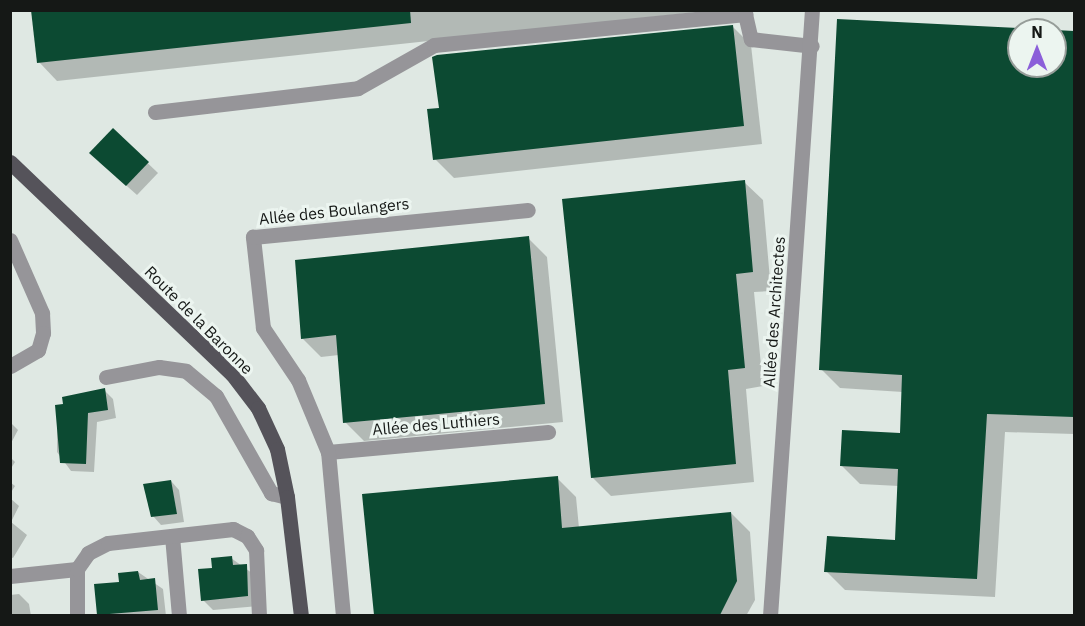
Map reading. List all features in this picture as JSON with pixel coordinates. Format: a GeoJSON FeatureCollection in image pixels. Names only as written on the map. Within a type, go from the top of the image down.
{"type":"FeatureCollection","features":[{"type":"Feature","properties":{"kind":"main road","name":"Route de la Baronne"},"geometry":{"type":"LineString","coordinates":[[10,162],[232,374],[258,408],[277,449],[287,497],[301,615]]}},
{"type":"Feature","properties":{"kind":"lane","name":"Allée des Architectes"},"geometry":{"type":"LineString","coordinates":[[770,615],[812,46],[812,10]]}},
{"type":"Feature","properties":{"kind":"lane"},"geometry":{"type":"LineString","coordinates":[[155,112],[358,88],[434,45],[745,14],[751,39],[812,46]]}},
{"type":"Feature","properties":{"kind":"lane","name":"Allée des Boulangers"},"geometry":{"type":"LineString","coordinates":[[344,615],[328,452],[298,380],[263,328],[253,237],[528,210]]}},
{"type":"Feature","properties":{"kind":"lane"},"geometry":{"type":"LineString","coordinates":[[10,240],[42,313],[43,333],[38,350],[10,366]]}},
{"type":"Feature","properties":{"kind":"lane"},"geometry":{"type":"LineString","coordinates":[[106,377],[159,367],[186,371],[216,396],[271,493],[287,497]]}},
{"type":"Feature","properties":{"kind":"lane","name":"Allée des Luthiers"},"geometry":{"type":"LineString","coordinates":[[328,452],[548,432]]}},
{"type":"Feature","properties":{"kind":"lane"},"geometry":{"type":"LineString","coordinates":[[77,615],[77,568],[88,553],[108,543],[233,529],[247,536],[256,550],[259,615]]}},
{"type":"Feature","properties":{"kind":"lane"},"geometry":{"type":"LineString","coordinates":[[172,536],[179,615]]}},
{"type":"Feature","properties":{"kind":"lane"},"geometry":{"type":"LineString","coordinates":[[10,576],[77,568]]}},
{"type":"Feature","properties":{"kind":"building"},"geometry":{"type":"Polygon","coordinates":[[[31,10],[410,10],[411,23],[37,63],[31,10]]]}},
{"type":"Feature","properties":{"kind":"building"},"geometry":{"type":"Polygon","coordinates":[[[837,19],[1007,27],[1007,78],[1067,78],[1067,31],[1074,31],[1074,417],[987,414],[977,579],[824,572],[827,536],[895,540],[898,469],[840,466],[842,430],[900,433],[902,375],[819,370],[837,19]]]}},
{"type":"Feature","properties":{"kind":"building"},"geometry":{"type":"Polygon","coordinates":[[[733,25],[744,126],[433,160],[427,109],[439,108],[432,57],[733,25]]]}},
{"type":"Feature","properties":{"kind":"building"},"geometry":{"type":"Polygon","coordinates":[[[113,128],[149,162],[126,186],[89,153],[113,128]]]}},
{"type":"Feature","properties":{"kind":"building"},"geometry":{"type":"Polygon","coordinates":[[[745,180],[753,272],[736,274],[745,368],[728,370],[736,464],[591,478],[562,199],[745,180]]]}},
{"type":"Feature","properties":{"kind":"building"},"geometry":{"type":"Polygon","coordinates":[[[529,236],[545,404],[343,423],[336,335],[301,339],[295,260],[529,236]]]}},
{"type":"Feature","properties":{"kind":"building"},"geometry":{"type":"Polygon","coordinates":[[[105,388],[108,410],[88,413],[86,464],[60,463],[55,405],[63,404],[62,397],[105,388]]]}},
{"type":"Feature","properties":{"kind":"building"},"geometry":{"type":"Polygon","coordinates":[[[558,476],[562,528],[731,512],[737,581],[720,615],[374,615],[362,494],[558,476]]]}},
{"type":"Feature","properties":{"kind":"building"},"geometry":{"type":"Polygon","coordinates":[[[171,480],[177,514],[151,517],[143,484],[171,480]]]}},
{"type":"Feature","properties":{"kind":"building"},"geometry":{"type":"Polygon","coordinates":[[[232,556],[233,565],[247,564],[248,596],[201,601],[198,569],[212,568],[211,558],[232,556]]]}},
{"type":"Feature","properties":{"kind":"building"},"geometry":{"type":"Polygon","coordinates":[[[138,571],[140,580],[155,578],[158,610],[97,615],[94,584],[119,582],[118,573],[138,571]]]}}]}
